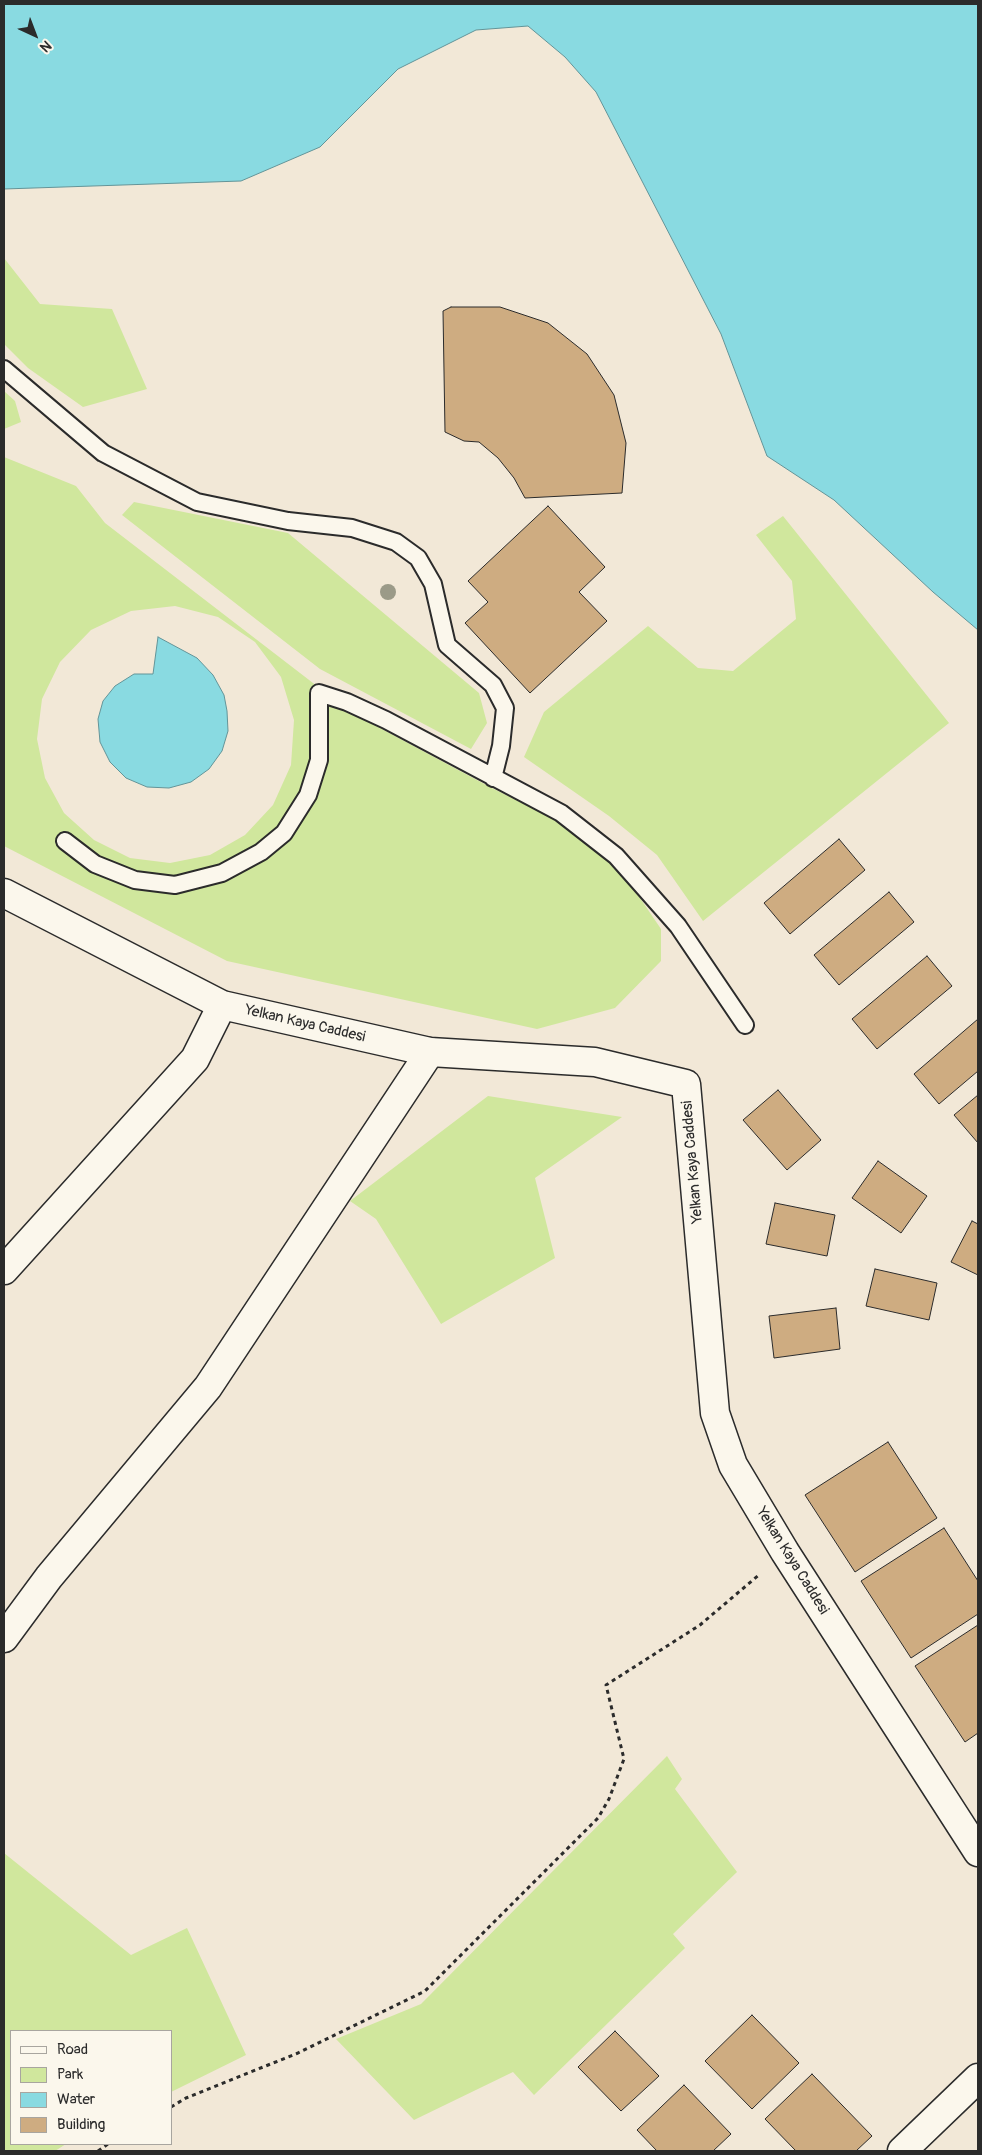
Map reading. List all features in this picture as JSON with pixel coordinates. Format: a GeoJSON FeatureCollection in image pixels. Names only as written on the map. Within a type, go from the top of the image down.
{"type":"FeatureCollection","features":[{"type":"Feature","properties":{"kind":"street","name":"Yelkan Kaya Caddesi"},"geometry":{"type":"LineString","coordinates":[[4,893],[222,1005],[430,1052],[595,1062],[686,1084],[715,1413],[732,1465],[978,1852]]}},
{"type":"Feature","properties":{"kind":"street"},"geometry":{"type":"LineString","coordinates":[[4,1270],[195,1059],[222,1005]]}},
{"type":"Feature","properties":{"kind":"street"},"geometry":{"type":"LineString","coordinates":[[4,1638],[49,1577],[208,1387],[430,1052]]}},
{"type":"Feature","properties":{"kind":"street"},"geometry":{"type":"LineString","coordinates":[[902,2151],[978,2078]]}},
{"type":"Feature","properties":{"kind":"lane"},"geometry":{"type":"LineString","coordinates":[[4,370],[103,453],[197,502],[288,521],[352,528],[396,542],[418,558],[432,584],[447,645],[494,685],[505,708],[501,746],[493,778]]}},
{"type":"Feature","properties":{"kind":"lane"},"geometry":{"type":"LineString","coordinates":[[65,841],[95,864],[136,880],[176,885],[222,873],[261,852],[284,833],[308,795],[319,760],[319,693],[347,702],[386,720],[561,813],[616,856],[678,926],[745,1025]]}},
{"type":"Feature","properties":{"kind":"path"},"geometry":{"type":"LineString","coordinates":[[172,2106],[186,2098],[298,2053],[424,1991],[598,1818],[609,1800],[624,1759],[606,1685],[700,1625],[786,1552]]}},
{"type":"Feature","properties":{"kind":"green space"},"geometry":{"type":"Polygon","coordinates":[[[4,258],[40,304],[112,309],[147,389],[83,407],[28,368],[4,344],[4,258]]]}},
{"type":"Feature","properties":{"kind":"green space"},"geometry":{"type":"Polygon","coordinates":[[[4,391],[15,401],[21,422],[4,429],[4,391]]]}},
{"type":"Feature","properties":{"kind":"green space"},"geometry":{"type":"Polygon","coordinates":[[[4,457],[76,486],[105,523],[352,713],[558,821],[619,867],[661,929],[661,961],[615,1008],[537,1029],[227,961],[4,846],[4,457]],[[175,606],[131,611],[91,630],[60,662],[42,699],[37,739],[45,778],[64,813],[94,840],[130,858],[170,863],[210,855],[245,835],[273,805],[291,765],[294,720],[281,677],[255,642],[218,617],[175,606]]]}},
{"type":"Feature","properties":{"kind":"green space"},"geometry":{"type":"Polygon","coordinates":[[[134,502],[288,533],[479,693],[487,723],[471,749],[320,669],[122,515],[134,502]]]}},
{"type":"Feature","properties":{"kind":"green space"},"geometry":{"type":"Polygon","coordinates":[[[783,516],[949,723],[703,921],[657,855],[609,816],[524,757],[544,712],[648,626],[698,668],[733,671],[796,619],[792,581],[756,535],[783,516]]]}},
{"type":"Feature","properties":{"kind":"green space"},"geometry":{"type":"Polygon","coordinates":[[[488,1096],[622,1117],[535,1178],[555,1258],[441,1324],[376,1219],[350,1201],[488,1096]]]}},
{"type":"Feature","properties":{"kind":"green space"},"geometry":{"type":"Polygon","coordinates":[[[667,1756],[682,1779],[675,1789],[737,1872],[673,1934],[685,1948],[534,2095],[513,2072],[414,2120],[336,2039],[421,2004],[667,1756]]]}},
{"type":"Feature","properties":{"kind":"green space"},"geometry":{"type":"Polygon","coordinates":[[[4,1853],[131,1955],[187,1928],[246,2055],[172,2092],[172,2030],[10,2030],[10,2145],[64,2145],[55,2151],[4,2151],[4,1853]]]}},
{"type":"Feature","properties":{"kind":"water"},"geometry":{"type":"Polygon","coordinates":[[[4,4],[978,4],[978,630],[933,592],[834,500],[767,456],[721,334],[596,92],[565,57],[528,26],[476,30],[398,69],[320,147],[241,181],[4,189],[4,4]]]}},
{"type":"Feature","properties":{"kind":"water"},"geometry":{"type":"Polygon","coordinates":[[[158,637],[197,658],[213,675],[224,695],[227,711],[228,731],[222,751],[209,769],[191,782],[169,788],[147,787],[126,778],[110,762],[100,742],[98,719],[103,701],[115,686],[134,674],[153,674],[158,637]]]}},
{"type":"Feature","properties":{"kind":"building"},"geometry":{"type":"Polygon","coordinates":[[[451,307],[500,307],[548,323],[587,354],[614,395],[626,443],[622,493],[525,498],[514,478],[498,458],[479,442],[464,441],[445,432],[443,311],[451,307]]]}},
{"type":"Feature","properties":{"kind":"building"},"geometry":{"type":"Polygon","coordinates":[[[548,506],[605,567],[579,592],[607,621],[530,693],[465,623],[488,602],[468,581],[548,506]]]}},
{"type":"Feature","properties":{"kind":"building"},"geometry":{"type":"Polygon","coordinates":[[[839,839],[865,870],[790,934],[764,903],[839,839]]]}},
{"type":"Feature","properties":{"kind":"building"},"geometry":{"type":"Polygon","coordinates":[[[889,892],[914,922],[839,985],[814,955],[889,892]]]}},
{"type":"Feature","properties":{"kind":"building"},"geometry":{"type":"Polygon","coordinates":[[[927,956],[952,986],[877,1049],[852,1019],[927,956]]]}},
{"type":"Feature","properties":{"kind":"building"},"geometry":{"type":"Polygon","coordinates":[[[978,1019],[978,1071],[939,1104],[914,1074],[978,1019]]]}},
{"type":"Feature","properties":{"kind":"building"},"geometry":{"type":"Polygon","coordinates":[[[778,1090],[821,1140],[787,1170],[743,1120],[778,1090]]]}},
{"type":"Feature","properties":{"kind":"building"},"geometry":{"type":"Polygon","coordinates":[[[978,1095],[978,1143],[954,1115],[978,1095]]]}},
{"type":"Feature","properties":{"kind":"building"},"geometry":{"type":"Polygon","coordinates":[[[878,1161],[927,1196],[901,1233],[852,1198],[878,1161]]]}},
{"type":"Feature","properties":{"kind":"building"},"geometry":{"type":"Polygon","coordinates":[[[775,1203],[835,1215],[827,1256],[766,1244],[775,1203]]]}},
{"type":"Feature","properties":{"kind":"building"},"geometry":{"type":"Polygon","coordinates":[[[972,1221],[978,1224],[978,1275],[951,1262],[972,1221]]]}},
{"type":"Feature","properties":{"kind":"building"},"geometry":{"type":"Polygon","coordinates":[[[875,1269],[937,1283],[929,1320],[866,1306],[875,1269]]]}},
{"type":"Feature","properties":{"kind":"building"},"geometry":{"type":"Polygon","coordinates":[[[836,1308],[840,1349],[774,1358],[769,1316],[836,1308]]]}},
{"type":"Feature","properties":{"kind":"building"},"geometry":{"type":"Polygon","coordinates":[[[888,1442],[937,1518],[855,1572],[805,1495],[888,1442]]]}},
{"type":"Feature","properties":{"kind":"building"},"geometry":{"type":"Polygon","coordinates":[[[944,1528],[978,1581],[978,1614],[911,1658],[861,1581],[944,1528]]]}},
{"type":"Feature","properties":{"kind":"building"},"geometry":{"type":"Polygon","coordinates":[[[978,1625],[978,1733],[965,1742],[915,1666],[978,1625]]]}},
{"type":"Feature","properties":{"kind":"building"},"geometry":{"type":"Polygon","coordinates":[[[752,2015],[799,2063],[752,2109],[705,2061],[752,2015]]]}},
{"type":"Feature","properties":{"kind":"building"},"geometry":{"type":"Polygon","coordinates":[[[615,2031],[659,2076],[621,2111],[578,2067],[615,2031]]]}},
{"type":"Feature","properties":{"kind":"building"},"geometry":{"type":"Polygon","coordinates":[[[812,2074],[872,2136],[856,2151],[796,2151],[765,2119],[812,2074]]]}},
{"type":"Feature","properties":{"kind":"building"},"geometry":{"type":"Polygon","coordinates":[[[684,2085],[731,2134],[713,2151],[657,2151],[637,2130],[684,2085]]]}}]}
